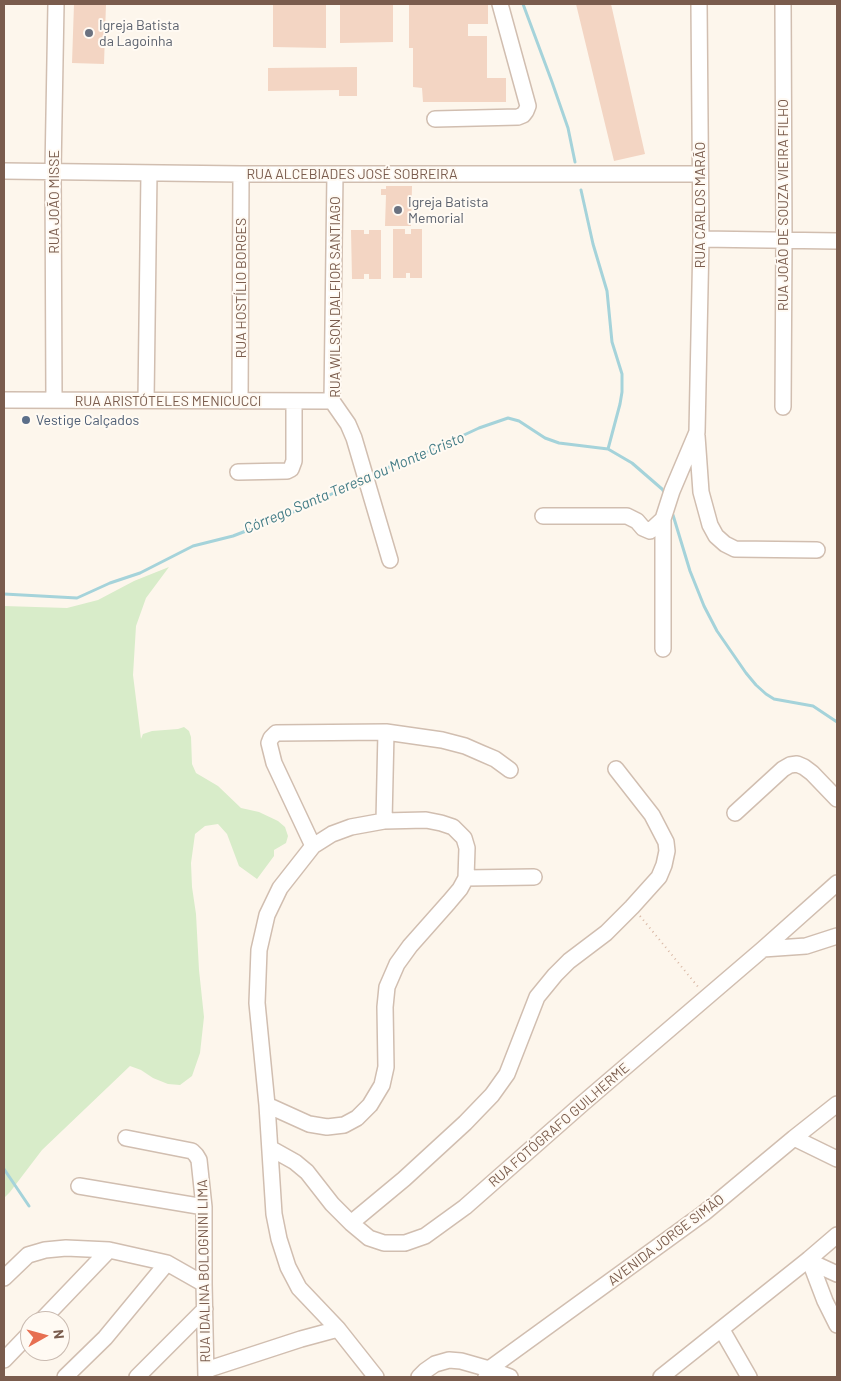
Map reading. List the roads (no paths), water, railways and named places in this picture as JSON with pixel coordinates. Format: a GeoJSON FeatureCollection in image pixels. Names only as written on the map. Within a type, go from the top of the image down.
{"type":"FeatureCollection","features":[{"type":"Feature","properties":{"kind":"street","name":"RUA JOÃO MISSE"},"geometry":{"type":"LineString","coordinates":[[54,400],[53,171],[56,4]]}},
{"type":"Feature","properties":{"kind":"street"},"geometry":{"type":"LineString","coordinates":[[435,119],[518,117],[526,111],[528,106],[500,4]]}},
{"type":"Feature","properties":{"kind":"street","name":"RUA CARLOS MARÃO"},"geometry":{"type":"LineString","coordinates":[[699,4],[701,239],[697,432],[701,492],[710,525],[716,536],[725,544],[735,549],[817,550]]}},
{"type":"Feature","properties":{"kind":"street","name":"RUA JOÃO DE SOUZA VIEIRA FILHO"},"geometry":{"type":"LineString","coordinates":[[783,4],[783,407]]}},
{"type":"Feature","properties":{"kind":"street","name":"RUA ALCEBIADES JOSÉ SOBREIRA"},"geometry":{"type":"LineString","coordinates":[[4,171],[241,174],[700,174]]}},
{"type":"Feature","properties":{"kind":"street"},"geometry":{"type":"LineString","coordinates":[[146,400],[149,173]]}},
{"type":"Feature","properties":{"kind":"street","name":"RUA HOSTÍLIO BORGES"},"geometry":{"type":"LineString","coordinates":[[240,401],[241,174]]}},
{"type":"Feature","properties":{"kind":"street","name":"RUA WILSON DALFIOR SANTIAGO"},"geometry":{"type":"LineString","coordinates":[[335,174],[332,401],[348,424],[354,438],[390,560]]}},
{"type":"Feature","properties":{"kind":"street"},"geometry":{"type":"LineString","coordinates":[[701,239],[837,241]]}},
{"type":"Feature","properties":{"kind":"street","name":"RUA ARISTÓTELES MENICUCCI"},"geometry":{"type":"LineString","coordinates":[[4,400],[332,401]]}},
{"type":"Feature","properties":{"kind":"street"},"geometry":{"type":"LineString","coordinates":[[238,472],[287,471],[291,469],[294,461],[294,402]]}},
{"type":"Feature","properties":{"kind":"street"},"geometry":{"type":"LineString","coordinates":[[663,649],[663,519],[672,491],[697,432]]}},
{"type":"Feature","properties":{"kind":"street"},"geometry":{"type":"LineString","coordinates":[[543,516],[627,516],[650,531],[663,519]]}},
{"type":"Feature","properties":{"kind":"street"},"geometry":{"type":"LineString","coordinates":[[384,821],[386,732]]}},
{"type":"Feature","properties":{"kind":"street"},"geometry":{"type":"LineString","coordinates":[[312,846],[274,763],[270,743],[276,733],[386,732],[442,740],[465,746],[495,759],[510,770]]}},
{"type":"Feature","properties":{"kind":"street"},"geometry":{"type":"LineString","coordinates":[[735,813],[783,769],[797,764],[812,773],[837,799]]}},
{"type":"Feature","properties":{"kind":"street"},"geometry":{"type":"LineString","coordinates":[[351,1223],[404,1179],[465,1123],[492,1095],[507,1074],[537,997],[555,974],[606,933],[659,877],[667,851],[666,842],[652,815],[616,769]]}},
{"type":"Feature","properties":{"kind":"street"},"geometry":{"type":"LineString","coordinates":[[267,1105],[310,1124],[327,1127],[344,1125],[357,1118],[370,1105],[382,1085],[386,1067],[385,1007],[387,987],[397,964],[410,946],[460,889],[466,878],[467,848],[464,838],[453,828],[426,820],[384,821],[351,827],[332,834],[312,846],[280,888],[267,915],[259,950],[257,1002],[267,1105],[274,1214],[288,1267],[299,1288],[338,1329],[376,1377]]}},
{"type":"Feature","properties":{"kind":"street"},"geometry":{"type":"LineString","coordinates":[[466,878],[534,877]]}},
{"type":"Feature","properties":{"kind":"street","name":"RUA FOTÓGRAFO GUILHERME"},"geometry":{"type":"LineString","coordinates":[[270,1148],[295,1162],[307,1172],[332,1204],[369,1238],[384,1243],[406,1243],[425,1236],[465,1207],[837,883]]}},
{"type":"Feature","properties":{"kind":"street"},"geometry":{"type":"LineString","coordinates":[[763,949],[806,946],[837,936]]}},
{"type":"Feature","properties":{"kind":"street","name":"AVENIDA JORGE SIMÃO"},"geometry":{"type":"LineString","coordinates":[[488,1373],[704,1213],[837,1104]]}},
{"type":"Feature","properties":{"kind":"street","name":"RUA IDALINA BOLOGNINI LIMA"},"geometry":{"type":"LineString","coordinates":[[126,1138],[192,1151],[201,1166],[204,1207],[206,1374]]}},
{"type":"Feature","properties":{"kind":"street"},"geometry":{"type":"LineString","coordinates":[[794,1138],[837,1159]]}},
{"type":"Feature","properties":{"kind":"street"},"geometry":{"type":"LineString","coordinates":[[79,1186],[204,1207]]}},
{"type":"Feature","properties":{"kind":"street"},"geometry":{"type":"LineString","coordinates":[[661,1377],[810,1261],[837,1235]]}},
{"type":"Feature","properties":{"kind":"street"},"geometry":{"type":"LineString","coordinates":[[4,1278],[28,1255],[46,1250],[66,1248],[109,1250],[167,1263],[204,1284]]}},
{"type":"Feature","properties":{"kind":"street"},"geometry":{"type":"LineString","coordinates":[[51,1311],[109,1250]]}},
{"type":"Feature","properties":{"kind":"street"},"geometry":{"type":"LineString","coordinates":[[810,1261],[837,1274]]}},
{"type":"Feature","properties":{"kind":"street"},"geometry":{"type":"LineString","coordinates":[[810,1261],[825,1301],[837,1324]]}},
{"type":"Feature","properties":{"kind":"street"},"geometry":{"type":"LineString","coordinates":[[65,1377],[105,1338],[167,1263]]}},
{"type":"Feature","properties":{"kind":"street"},"geometry":{"type":"LineString","coordinates":[[137,1377],[205,1309]]}},
{"type":"Feature","properties":{"kind":"street"},"geometry":{"type":"LineString","coordinates":[[206,1374],[301,1339],[338,1329]]}},
{"type":"Feature","properties":{"kind":"street"},"geometry":{"type":"LineString","coordinates":[[722,1330],[749,1377]]}},
{"type":"Feature","properties":{"kind":"street"},"geometry":{"type":"LineString","coordinates":[[4,1360],[20,1343]]}},
{"type":"Feature","properties":{"kind":"street"},"geometry":{"type":"LineString","coordinates":[[419,1377],[435,1364],[448,1360],[461,1361],[488,1373],[510,1377]]}},
{"type":"Feature","properties":{"kind":"waterway"},"geometry":{"type":"LineString","coordinates":[[523,4],[568,128],[575,162]]}},
{"type":"Feature","properties":{"kind":"waterway"},"geometry":{"type":"LineString","coordinates":[[581,190],[593,244],[607,291],[612,342],[622,374],[620,404],[608,449]]}},
{"type":"Feature","properties":{"kind":"waterway","name":"Córrego Santa Teresa ou Monte Cristo"},"geometry":{"type":"LineString","coordinates":[[368,475],[419,456],[479,428],[508,418],[519,421],[545,438],[559,443],[608,449],[632,463],[664,492]]}},
{"type":"Feature","properties":{"kind":"waterway","name":"Córrego Santa Teresa ou Monte Cristo"},"geometry":{"type":"LineString","coordinates":[[4,594],[77,598],[110,583],[140,573],[193,546],[233,536],[312,504],[361,479]]}},
{"type":"Feature","properties":{"kind":"waterway","name":"Córrego Santa Teresa ou Monte Cristo"},"geometry":{"type":"LineString","coordinates":[[673,515],[690,571],[704,606],[717,631],[746,673],[756,685],[774,699],[813,706],[837,722]]}},
{"type":"Feature","properties":{"kind":"waterway"},"geometry":{"type":"LineString","coordinates":[[4,1169],[29,1206]]}},
{"type":"Feature","properties":{"kind":"place","name":"Igreja Batista da Lagoinha"},"geometry":{"type":"Point","coordinates":[89,33]}},
{"type":"Feature","properties":{"kind":"place","name":"Igreja Batista Memorial"},"geometry":{"type":"Point","coordinates":[398,210]}},
{"type":"Feature","properties":{"kind":"place","name":"Vestige Calçados"},"geometry":{"type":"Point","coordinates":[26,420]}}]}
